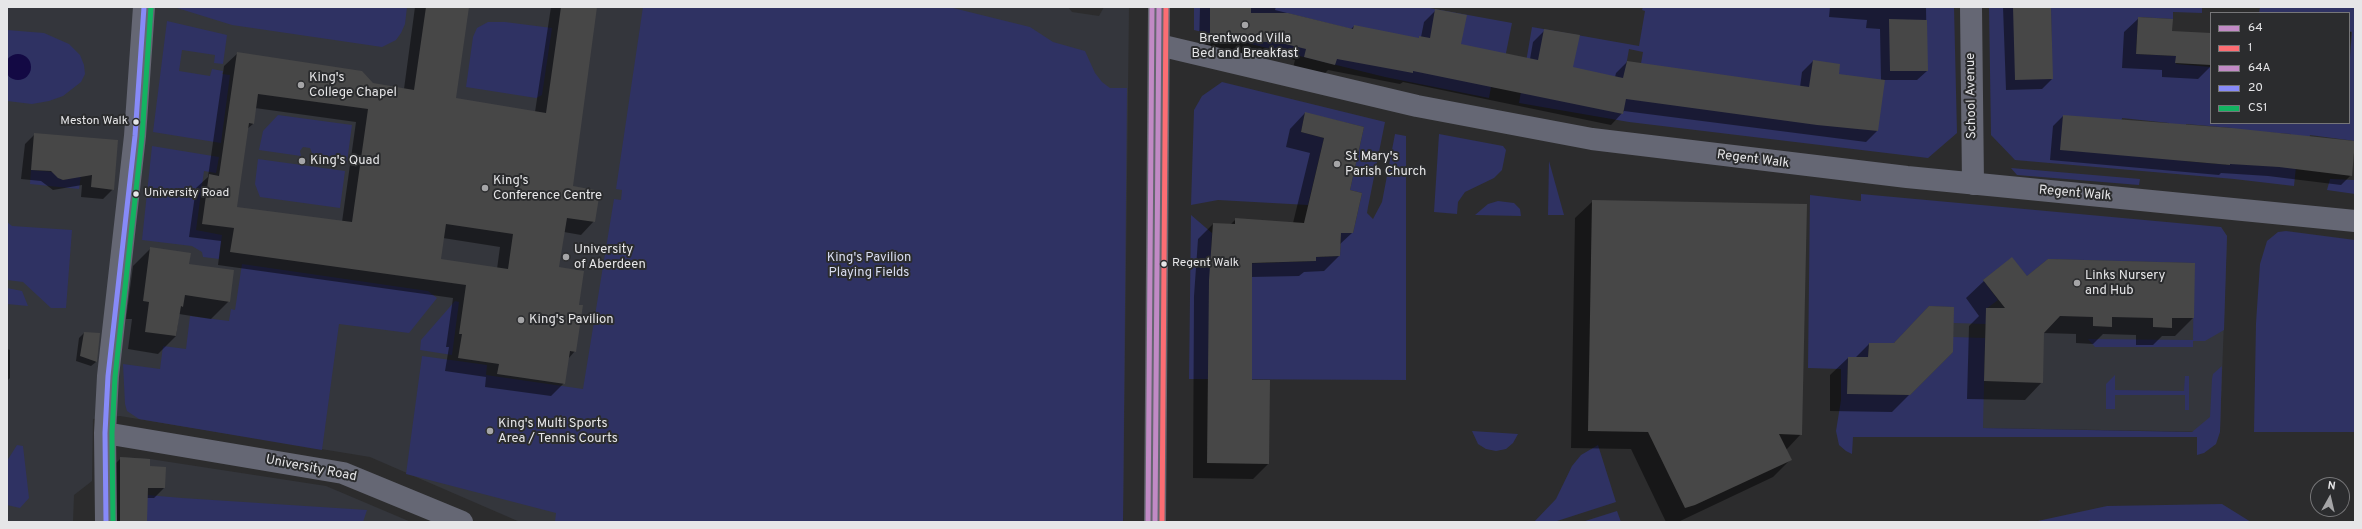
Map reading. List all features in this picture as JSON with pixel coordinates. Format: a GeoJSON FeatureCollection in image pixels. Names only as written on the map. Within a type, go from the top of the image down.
{"type":"FeatureCollection","features":[{"type":"Feature","properties":{"kind":"main road"},"geometry":{"type":"LineString","coordinates":[[1155,522],[1159,7]]}},
{"type":"Feature","properties":{"kind":"street"},"geometry":{"type":"LineString","coordinates":[[106,522],[106,433],[113,321],[135,136],[144,7]]}},
{"type":"Feature","properties":{"kind":"street","name":"School Avenue"},"geometry":{"type":"LineString","coordinates":[[1971,7],[1973,184]]}},
{"type":"Feature","properties":{"kind":"street","name":"Regent Walk"},"geometry":{"type":"LineString","coordinates":[[1159,45],[1353,92],[1540,131],[1673,150],[1973,184],[2355,222]]}},
{"type":"Feature","properties":{"kind":"street","name":"University Road"},"geometry":{"type":"LineString","coordinates":[[106,433],[343,473],[462,522]]}},
{"type":"Feature","properties":{"kind":"shaded area","name":"University of Aberdeen"},"geometry":{"type":"Polygon","coordinates":[[[7,7],[1068,7],[1072,12],[1099,16],[1104,7],[1129,7],[1123,522],[520,522],[370,457],[120,416],[93,419],[92,481],[74,495],[73,522],[7,522],[7,7]]]}},
{"type":"Feature","properties":{"kind":"shaded area"},"geometry":{"type":"Polygon","coordinates":[[[18,54],[27,58],[31,67],[27,76],[18,80],[9,76],[5,67],[9,58],[18,54]]]}},
{"type":"Feature","properties":{"kind":"shaded area","name":"Links Nursery and Hub"},"geometry":{"type":"Polygon","coordinates":[[[2221,227],[2227,236],[2220,432],[1982,428],[1983,420],[1847,394],[1848,357],[1868,357],[1869,343],[1894,343],[1966,238],[2221,227]]]}},
{"type":"Feature","properties":{"kind":"shaded area"},"geometry":{"type":"Polygon","coordinates":[[[120,457],[150,459],[326,486],[411,522],[120,522],[120,457]]]}},
{"type":"Feature","properties":{"kind":"green space"},"geometry":{"type":"Polygon","coordinates":[[[174,7],[407,7],[405,24],[401,33],[396,40],[382,47],[232,25],[174,7]]]}},
{"type":"Feature","properties":{"kind":"green space","name":"King's Pavilion Playing Fields"},"geometry":{"type":"Polygon","coordinates":[[[643,7],[949,7],[1030,27],[1053,42],[1085,51],[1095,73],[1102,82],[1110,88],[1127,88],[1123,522],[555,522],[556,513],[406,474],[422,356],[487,365],[486,375],[583,389],[614,199],[621,200],[622,190],[616,189],[643,7]]]}},
{"type":"Feature","properties":{"kind":"green space"},"geometry":{"type":"Polygon","coordinates":[[[1194,7],[1424,7],[1512,23],[1499,88],[1491,87],[1489,98],[1385,77],[1194,30],[1194,7]]]}},
{"type":"Feature","properties":{"kind":"green space"},"geometry":{"type":"Polygon","coordinates":[[[1643,7],[1954,7],[1957,133],[1928,158],[1629,122],[1519,103],[1532,27],[1639,46],[1645,11],[1642,10],[1643,7]],[[1629,49],[1626,66],[1640,69],[1643,52],[1629,49]]]}},
{"type":"Feature","properties":{"kind":"green space"},"geometry":{"type":"Polygon","coordinates":[[[1989,7],[2202,7],[2202,13],[2173,12],[2173,19],[2138,17],[2136,54],[2176,56],[2176,64],[2210,67],[2210,124],[2350,124],[2350,57],[2352,32],[2350,31],[2350,12],[2259,12],[2260,7],[2355,7],[2355,141],[2310,135],[2308,148],[2298,148],[2294,186],[2234,179],[2015,160],[1991,135],[1989,7]],[[2122,118],[2119,154],[2166,158],[2169,123],[2122,118]],[[2186,124],[2184,161],[2230,165],[2232,128],[2186,124]],[[2247,131],[2288,168],[2291,134],[2247,131]]]}},
{"type":"Feature","properties":{"kind":"green space"},"geometry":{"type":"Polygon","coordinates":[[[167,21],[227,35],[223,64],[214,63],[215,55],[182,50],[179,71],[210,76],[212,69],[223,71],[222,74],[230,75],[221,143],[153,132],[167,21]]]}},
{"type":"Feature","properties":{"kind":"green space"},"geometry":{"type":"Polygon","coordinates":[[[488,22],[505,22],[552,28],[542,95],[536,98],[466,87],[473,37],[477,28],[488,22]]]}},
{"type":"Feature","properties":{"kind":"green space"},"geometry":{"type":"Polygon","coordinates":[[[7,30],[44,33],[69,44],[80,55],[84,65],[85,74],[81,82],[63,96],[49,101],[32,104],[7,101],[7,30]]]}},
{"type":"Feature","properties":{"kind":"green space"},"geometry":{"type":"Polygon","coordinates":[[[1222,82],[1385,122],[1367,213],[1373,219],[1382,202],[1395,134],[1406,136],[1406,380],[1189,379],[1191,215],[1212,233],[1211,256],[1234,264],[1315,261],[1316,257],[1340,256],[1341,233],[1353,233],[1362,193],[1350,190],[1364,127],[1305,113],[1301,132],[1324,138],[1308,205],[1218,200],[1191,205],[1194,110],[1202,96],[1222,82]]]}},
{"type":"Feature","properties":{"kind":"green space"},"geometry":{"type":"Polygon","coordinates":[[[278,115],[352,125],[347,162],[310,157],[312,153],[310,148],[303,147],[300,151],[301,156],[259,150],[263,131],[278,115]]]}},
{"type":"Feature","properties":{"kind":"green space"},"geometry":{"type":"Polygon","coordinates":[[[1439,134],[1503,146],[1506,150],[1502,170],[1494,178],[1465,192],[1458,202],[1457,214],[1434,212],[1439,134]]]}},
{"type":"Feature","properties":{"kind":"green space"},"geometry":{"type":"Polygon","coordinates":[[[152,146],[219,157],[216,173],[204,171],[196,230],[222,235],[219,259],[203,257],[202,252],[192,246],[142,240],[152,146]]]}},
{"type":"Feature","properties":{"kind":"green space"},"geometry":{"type":"Polygon","coordinates":[[[258,159],[345,171],[340,208],[260,197],[255,184],[258,159]]]}},
{"type":"Feature","properties":{"kind":"green space"},"geometry":{"type":"Polygon","coordinates":[[[1549,161],[1564,215],[1548,215],[1549,161]]]}},
{"type":"Feature","properties":{"kind":"green space"},"geometry":{"type":"Polygon","coordinates":[[[2011,168],[2140,179],[2139,185],[2017,175],[2011,168]]]}},
{"type":"Feature","properties":{"kind":"green space"},"geometry":{"type":"Polygon","coordinates":[[[31,170],[54,172],[58,178],[63,180],[81,175],[79,189],[30,184],[31,170]]]}},
{"type":"Feature","properties":{"kind":"green space"},"geometry":{"type":"Polygon","coordinates":[[[2330,179],[2355,180],[2355,194],[2327,190],[2330,179]]]}},
{"type":"Feature","properties":{"kind":"green space"},"geometry":{"type":"Polygon","coordinates":[[[1861,194],[2221,227],[2227,236],[2224,330],[2205,341],[2193,341],[2193,347],[2095,347],[2088,339],[2193,340],[2194,263],[2048,259],[2027,276],[2012,258],[1983,280],[1998,300],[1986,309],[1986,324],[1953,323],[1953,307],[1929,306],[1894,343],[1869,343],[1868,357],[1848,357],[1847,394],[1910,395],[1952,353],[1953,337],[1985,338],[1983,428],[2192,432],[2210,417],[2213,374],[2222,366],[2220,432],[2216,444],[2204,453],[2197,455],[2197,437],[1853,437],[1852,454],[1846,451],[1839,445],[1836,431],[1841,400],[1841,369],[1808,368],[1810,195],[1861,201],[1861,194]]]}},
{"type":"Feature","properties":{"kind":"green space"},"geometry":{"type":"Polygon","coordinates":[[[1498,201],[1514,203],[1520,209],[1521,216],[1475,215],[1488,204],[1498,201]]]}},
{"type":"Feature","properties":{"kind":"green space"},"geometry":{"type":"Polygon","coordinates":[[[7,222],[12,226],[72,230],[66,308],[51,308],[23,282],[7,280],[7,222]]]}},
{"type":"Feature","properties":{"kind":"green space"},"geometry":{"type":"Polygon","coordinates":[[[2286,231],[2355,240],[2355,432],[2254,432],[2256,323],[2260,264],[2267,241],[2278,232],[2286,231]]]}},
{"type":"Feature","properties":{"kind":"green space"},"geometry":{"type":"Polygon","coordinates":[[[242,264],[428,291],[437,298],[409,333],[339,324],[322,450],[139,419],[127,411],[125,404],[123,364],[160,369],[163,346],[186,349],[190,316],[229,321],[231,309],[235,310],[242,264]]]}},
{"type":"Feature","properties":{"kind":"green space"},"geometry":{"type":"Polygon","coordinates":[[[7,288],[22,291],[28,306],[7,304],[7,288]]]}},
{"type":"Feature","properties":{"kind":"green space"},"geometry":{"type":"Polygon","coordinates":[[[455,301],[459,302],[452,355],[420,350],[421,340],[455,301]]]}},
{"type":"Feature","properties":{"kind":"green space"},"geometry":{"type":"Polygon","coordinates":[[[2115,375],[2115,390],[2184,391],[2185,376],[2189,376],[2189,410],[2185,410],[2185,395],[2115,395],[2115,409],[2106,409],[2106,384],[2115,375]]]}},
{"type":"Feature","properties":{"kind":"green space"},"geometry":{"type":"Polygon","coordinates":[[[1472,431],[1518,434],[1513,443],[1506,449],[1496,451],[1486,449],[1478,444],[1472,431]]]}},
{"type":"Feature","properties":{"kind":"green space"},"geometry":{"type":"Polygon","coordinates":[[[17,445],[23,446],[29,498],[20,508],[7,505],[7,461],[17,445]]]}},
{"type":"Feature","properties":{"kind":"green space"},"geometry":{"type":"Polygon","coordinates":[[[1598,445],[1616,502],[1554,522],[1534,522],[1556,499],[1572,466],[1581,455],[1598,445]]]}},
{"type":"Feature","properties":{"kind":"green space"},"geometry":{"type":"Polygon","coordinates":[[[147,495],[367,510],[363,522],[147,522],[147,495]]]}},
{"type":"Feature","properties":{"kind":"green space"},"geometry":{"type":"Polygon","coordinates":[[[2222,504],[2251,522],[2033,522],[2107,506],[2222,504]]]}},
{"type":"Feature","properties":{"kind":"green space"},"geometry":{"type":"Polygon","coordinates":[[[1617,511],[1621,522],[1582,522],[1617,511]]]}},
{"type":"Feature","properties":{"kind":"building"},"geometry":{"type":"Polygon","coordinates":[[[426,7],[469,7],[456,98],[546,113],[561,7],[597,7],[573,186],[600,191],[595,222],[567,218],[559,267],[584,271],[579,305],[583,305],[576,352],[570,351],[565,384],[497,374],[499,364],[458,358],[462,334],[459,334],[466,285],[230,252],[234,228],[202,224],[209,174],[219,176],[237,52],[362,71],[373,83],[414,90],[426,7]],[[258,94],[254,124],[249,123],[237,207],[352,222],[368,109],[258,94]],[[446,224],[441,259],[508,269],[513,234],[446,224]]]}},
{"type":"Feature","properties":{"kind":"building"},"geometry":{"type":"Polygon","coordinates":[[[1210,7],[1251,7],[1251,13],[1288,13],[1353,29],[1354,25],[1419,38],[1419,36],[1430,38],[1435,9],[1467,15],[1461,44],[1538,60],[1544,29],[1580,35],[1573,67],[1623,78],[1627,61],[1809,87],[1813,60],[1840,64],[1839,74],[1885,80],[1878,131],[1817,125],[1626,99],[1623,114],[1413,71],[1413,73],[1337,59],[1335,65],[1304,57],[1306,49],[1277,42],[1240,42],[1210,34],[1210,7]]]}},
{"type":"Feature","properties":{"kind":"building"},"geometry":{"type":"Polygon","coordinates":[[[2013,7],[2051,7],[2053,79],[2015,80],[2013,7]]]}},
{"type":"Feature","properties":{"kind":"building"},"geometry":{"type":"Polygon","coordinates":[[[2138,17],[2173,19],[2172,31],[2210,33],[2210,65],[2175,63],[2176,56],[2136,54],[2138,17]]]}},
{"type":"Feature","properties":{"kind":"building"},"geometry":{"type":"Polygon","coordinates":[[[1889,19],[1927,20],[1928,71],[1890,71],[1889,19]]]}},
{"type":"Feature","properties":{"kind":"building"},"geometry":{"type":"Polygon","coordinates":[[[1305,112],[1364,127],[1350,190],[1362,193],[1353,233],[1341,233],[1340,256],[1316,257],[1316,261],[1252,263],[1252,380],[1270,380],[1269,464],[1207,463],[1209,280],[1213,223],[1235,224],[1235,218],[1304,223],[1324,138],[1301,132],[1305,112]]]}},
{"type":"Feature","properties":{"kind":"building"},"geometry":{"type":"Polygon","coordinates":[[[2063,115],[2232,128],[2355,141],[2352,176],[2279,167],[2230,165],[2060,150],[2063,115]]]}},
{"type":"Feature","properties":{"kind":"building"},"geometry":{"type":"Polygon","coordinates":[[[34,133],[118,140],[114,190],[91,187],[92,175],[63,180],[58,178],[51,171],[31,170],[34,133]]]}},
{"type":"Feature","properties":{"kind":"building"},"geometry":{"type":"Polygon","coordinates":[[[1592,200],[1807,204],[1802,435],[1779,434],[1792,460],[1695,505],[1685,508],[1648,432],[1588,431],[1592,200]]]}},
{"type":"Feature","properties":{"kind":"building"},"geometry":{"type":"Polygon","coordinates":[[[150,247],[191,253],[189,264],[234,270],[230,302],[185,295],[183,307],[181,306],[176,336],[145,332],[149,302],[143,301],[150,247]]]}},
{"type":"Feature","properties":{"kind":"building"},"geometry":{"type":"Polygon","coordinates":[[[2012,257],[2027,276],[2048,259],[2195,263],[2194,318],[2172,318],[2172,328],[2153,327],[2153,318],[2112,317],[2112,327],[2093,326],[2093,317],[2060,316],[2044,333],[2043,383],[1984,381],[1986,308],[2005,308],[1983,280],[2012,257]]]}},
{"type":"Feature","properties":{"kind":"building"},"geometry":{"type":"Polygon","coordinates":[[[1929,306],[1954,307],[1953,352],[1910,395],[1847,394],[1848,357],[1868,357],[1869,343],[1894,343],[1929,306]]]}},
{"type":"Feature","properties":{"kind":"building"},"geometry":{"type":"Polygon","coordinates":[[[84,332],[100,333],[97,362],[80,356],[84,332]]]}},
{"type":"Feature","properties":{"kind":"building"},"geometry":{"type":"Polygon","coordinates":[[[120,457],[150,459],[150,466],[166,467],[165,488],[148,488],[147,522],[120,522],[120,457]]]}},
{"type":"Feature","properties":{"kind":"transit line","name":"20"},"geometry":{"type":"LineString","coordinates":[[106,522],[105,433],[108,376],[135,136],[144,7]]}},
{"type":"Feature","properties":{"kind":"transit line","name":"CS1"},"geometry":{"type":"LineString","coordinates":[[113,522],[112,433],[115,377],[142,137],[151,7]]}},
{"type":"Feature","properties":{"kind":"transit line","name":"64A"},"geometry":{"type":"LineString","coordinates":[[1148,522],[1152,7]]}},
{"type":"Feature","properties":{"kind":"transit line","name":"64"},"geometry":{"type":"LineString","coordinates":[[1155,522],[1159,7]]}},
{"type":"Feature","properties":{"kind":"transit line","name":"1"},"geometry":{"type":"LineString","coordinates":[[1162,522],[1166,7]]}},
{"type":"Feature","properties":{"kind":"place","name":"Brentwood Villa Bed and Breakfast"},"geometry":{"type":"Point","coordinates":[1245,25]}},
{"type":"Feature","properties":{"kind":"place","name":"King's College Chapel"},"geometry":{"type":"Point","coordinates":[301,85]}},
{"type":"Feature","properties":{"kind":"place","name":"Meston Walk"},"geometry":{"type":"Point","coordinates":[136,122]}},
{"type":"Feature","properties":{"kind":"place","name":"King's Quad"},"geometry":{"type":"Point","coordinates":[302,161]}},
{"type":"Feature","properties":{"kind":"place","name":"St Mary's Parish Church"},"geometry":{"type":"Point","coordinates":[1337,164]}},
{"type":"Feature","properties":{"kind":"place","name":"King's Conference Centre"},"geometry":{"type":"Point","coordinates":[485,188]}},
{"type":"Feature","properties":{"kind":"place","name":"University Road"},"geometry":{"type":"Point","coordinates":[136,194]}},
{"type":"Feature","properties":{"kind":"place","name":"University of Aberdeen"},"geometry":{"type":"Point","coordinates":[566,257]}},
{"type":"Feature","properties":{"kind":"place","name":"Regent Walk"},"geometry":{"type":"Point","coordinates":[1164,264]}},
{"type":"Feature","properties":{"kind":"place","name":"Links Nursery and Hub"},"geometry":{"type":"Point","coordinates":[2077,283]}},
{"type":"Feature","properties":{"kind":"place","name":"King's Pavilion"},"geometry":{"type":"Point","coordinates":[521,320]}},
{"type":"Feature","properties":{"kind":"place","name":"King's Multi Sports Area / Tennis Courts"},"geometry":{"type":"Point","coordinates":[490,431]}}]}
